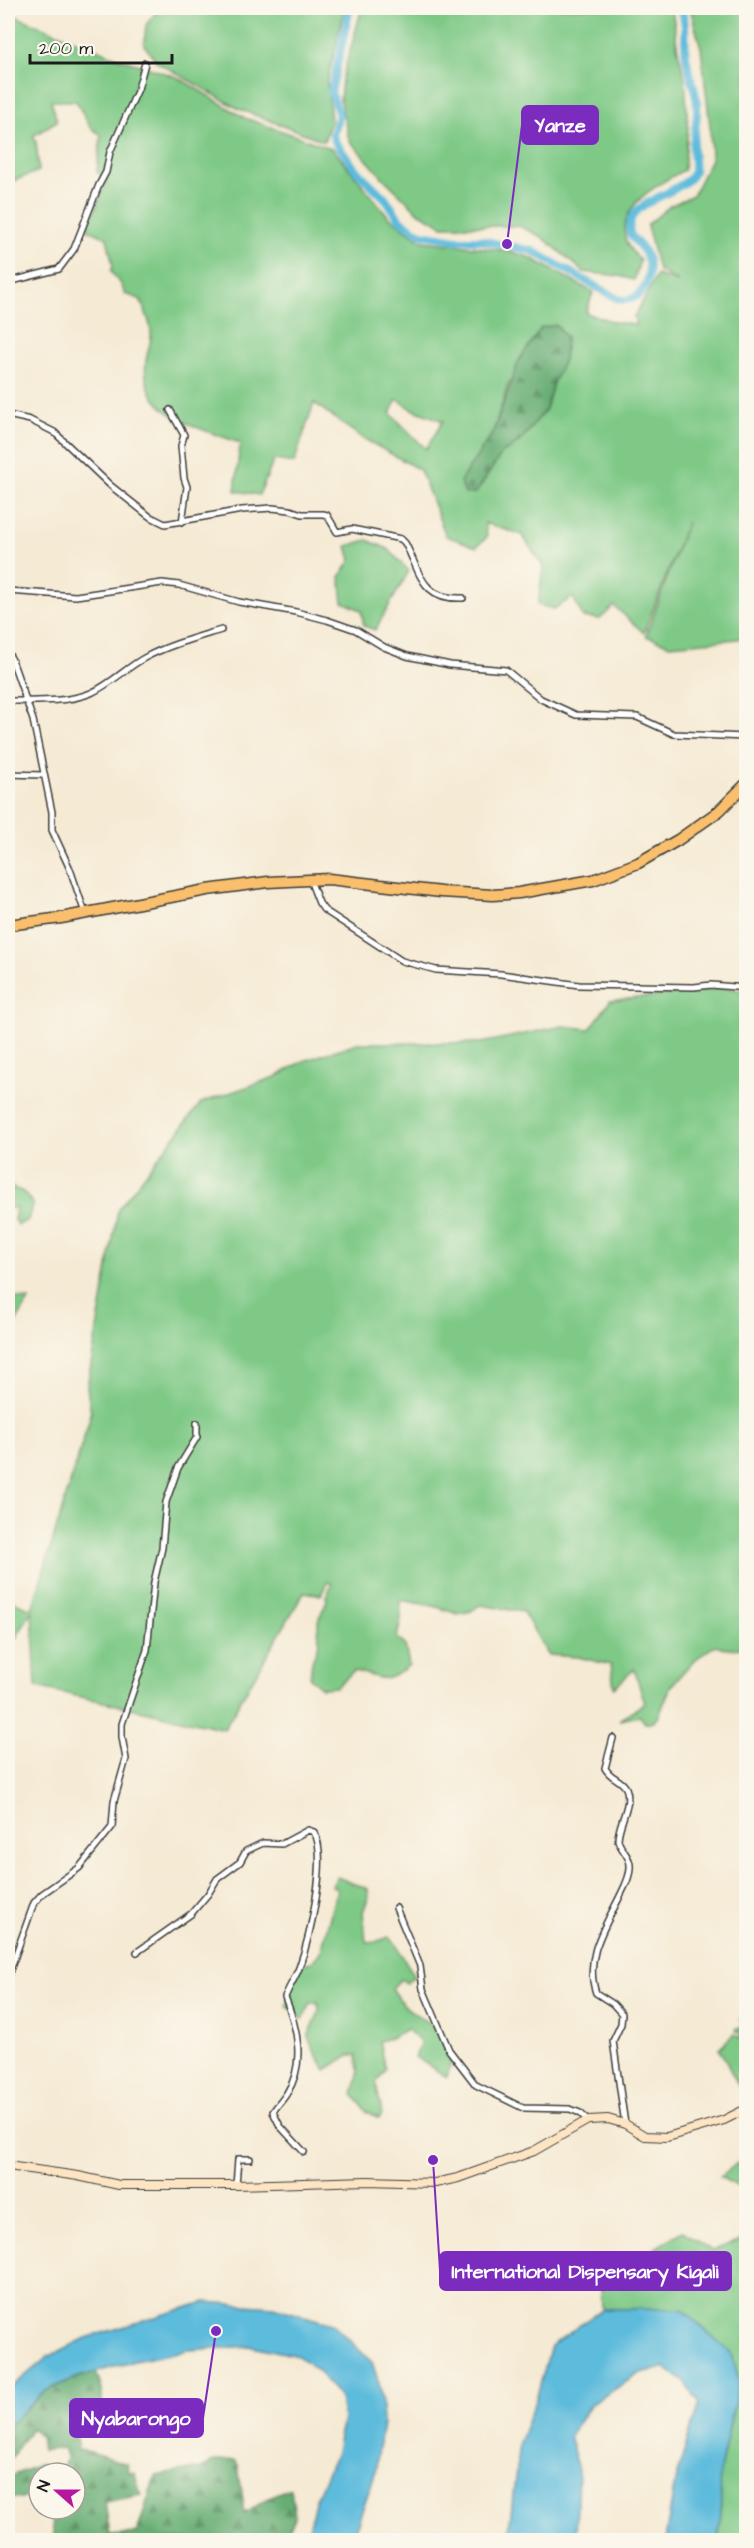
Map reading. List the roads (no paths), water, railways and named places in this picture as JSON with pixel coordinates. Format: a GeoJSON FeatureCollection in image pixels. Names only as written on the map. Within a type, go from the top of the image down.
{"type":"FeatureCollection","features":[{"type":"Feature","properties":{"kind":"highway"},"geometry":{"type":"LineString","coordinates":[[8,925],[239,885],[346,880],[441,892],[493,895],[519,893],[593,880],[638,863],[678,840],[718,811],[747,784]]}},
{"type":"Feature","properties":{"kind":"main road"},"geometry":{"type":"LineString","coordinates":[[8,2166],[78,2176],[119,2185],[236,2185],[367,2181],[435,2183],[458,2178],[534,2151],[588,2120],[608,2119],[625,2124],[645,2136],[667,2138],[724,2120],[747,2109]]}},
{"type":"Feature","properties":{"kind":"street"},"geometry":{"type":"LineString","coordinates":[[8,282],[59,269],[74,249],[106,172],[110,152],[138,89],[146,63]]}},
{"type":"Feature","properties":{"kind":"street"},"geometry":{"type":"LineString","coordinates":[[170,410],[184,435],[181,446],[187,487],[182,522]]}},
{"type":"Feature","properties":{"kind":"street"},"geometry":{"type":"LineString","coordinates":[[8,415],[30,420],[54,432],[111,486],[149,516],[165,524],[263,508],[290,510],[302,514],[323,514],[327,515],[337,532],[351,530],[401,539],[428,589],[445,598],[462,598]]}},
{"type":"Feature","properties":{"kind":"street"},"geometry":{"type":"LineString","coordinates":[[8,591],[76,596],[162,583],[179,585],[239,602],[327,620],[356,630],[384,647],[407,656],[450,665],[506,670],[541,699],[576,715],[636,717],[674,734],[747,737]]}},
{"type":"Feature","properties":{"kind":"street"},"geometry":{"type":"LineString","coordinates":[[8,701],[27,702],[71,698],[91,693],[123,674],[143,658],[165,648],[221,630]]}},
{"type":"Feature","properties":{"kind":"street"},"geometry":{"type":"LineString","coordinates":[[8,653],[27,702],[52,812],[52,830],[85,913]]}},
{"type":"Feature","properties":{"kind":"street"},"geometry":{"type":"LineString","coordinates":[[8,774],[42,775]]}},
{"type":"Feature","properties":{"kind":"street"},"geometry":{"type":"LineString","coordinates":[[310,880],[324,910],[392,955],[424,968],[450,972],[501,974],[579,985],[659,987],[711,985],[747,988]]}},
{"type":"Feature","properties":{"kind":"street"},"geometry":{"type":"LineString","coordinates":[[8,1976],[34,1904],[49,1888],[79,1868],[112,1827],[114,1801],[126,1759],[122,1724],[147,1650],[154,1582],[162,1548],[166,1502],[178,1468],[194,1442],[198,1430],[197,1423]]}},
{"type":"Feature","properties":{"kind":"street"},"geometry":{"type":"LineString","coordinates":[[613,1738],[605,1768],[610,1776],[623,1784],[627,1795],[618,1840],[629,1860],[630,1870],[627,1881],[598,1940],[592,1966],[596,1993],[613,2004],[622,2014],[621,2024],[613,2042],[625,2124]]}},
{"type":"Feature","properties":{"kind":"street"},"geometry":{"type":"LineString","coordinates":[[137,1952],[191,1914],[217,1879],[240,1862],[246,1851],[263,1843],[282,1844],[308,1830],[314,1832],[319,1845],[320,1879],[299,1968],[285,1997],[296,2026],[299,2046],[297,2063],[290,2087],[273,2112],[280,2126],[304,2152]]}},
{"type":"Feature","properties":{"kind":"street"},"geometry":{"type":"LineString","coordinates":[[396,1908],[420,1966],[423,1989],[449,2050],[476,2085],[524,2108],[545,2110],[564,2108],[580,2113],[588,2120]]}},
{"type":"Feature","properties":{"kind":"street"},"geometry":{"type":"LineString","coordinates":[[236,2185],[238,2159],[250,2159]]}},
{"type":"Feature","properties":{"kind":"water"},"geometry":{"type":"Polygon","coordinates":[[[205,2302],[273,2307],[332,2324],[372,2362],[381,2390],[383,2423],[375,2473],[352,2540],[306,2540],[316,2498],[335,2456],[343,2419],[340,2398],[318,2371],[298,2356],[252,2346],[188,2350],[135,2361],[75,2378],[43,2392],[8,2426],[8,2390],[48,2357],[86,2338],[205,2302]]]}},
{"type":"Feature","properties":{"kind":"water"},"geometry":{"type":"Polygon","coordinates":[[[602,2309],[682,2309],[732,2354],[739,2382],[720,2470],[721,2513],[718,2540],[665,2540],[675,2481],[699,2403],[685,2382],[664,2368],[640,2373],[590,2405],[569,2437],[578,2466],[576,2540],[508,2540],[519,2443],[537,2396],[551,2346],[602,2309]]]}},
{"type":"Feature","properties":{"kind":"waterway"},"geometry":{"type":"LineString","coordinates":[[350,8],[331,92],[339,115],[333,134],[334,140],[356,170],[386,199],[400,220],[421,234],[456,240],[480,240],[533,251],[618,299],[627,300],[640,293],[645,286],[649,270],[645,253],[631,236],[629,228],[633,215],[640,208],[684,183],[691,177],[694,170],[693,146],[697,105],[686,57],[685,25],[680,8]]}},
{"type":"Feature","properties":{"kind":"place","name":"Yanze"},"geometry":{"type":"Point","coordinates":[507,244]}},
{"type":"Feature","properties":{"kind":"place","name":"International Dispensary Kigali"},"geometry":{"type":"Point","coordinates":[433,2160]}},
{"type":"Feature","properties":{"kind":"place","name":"Nyabarongo"},"geometry":{"type":"Point","coordinates":[216,2331]}}]}
